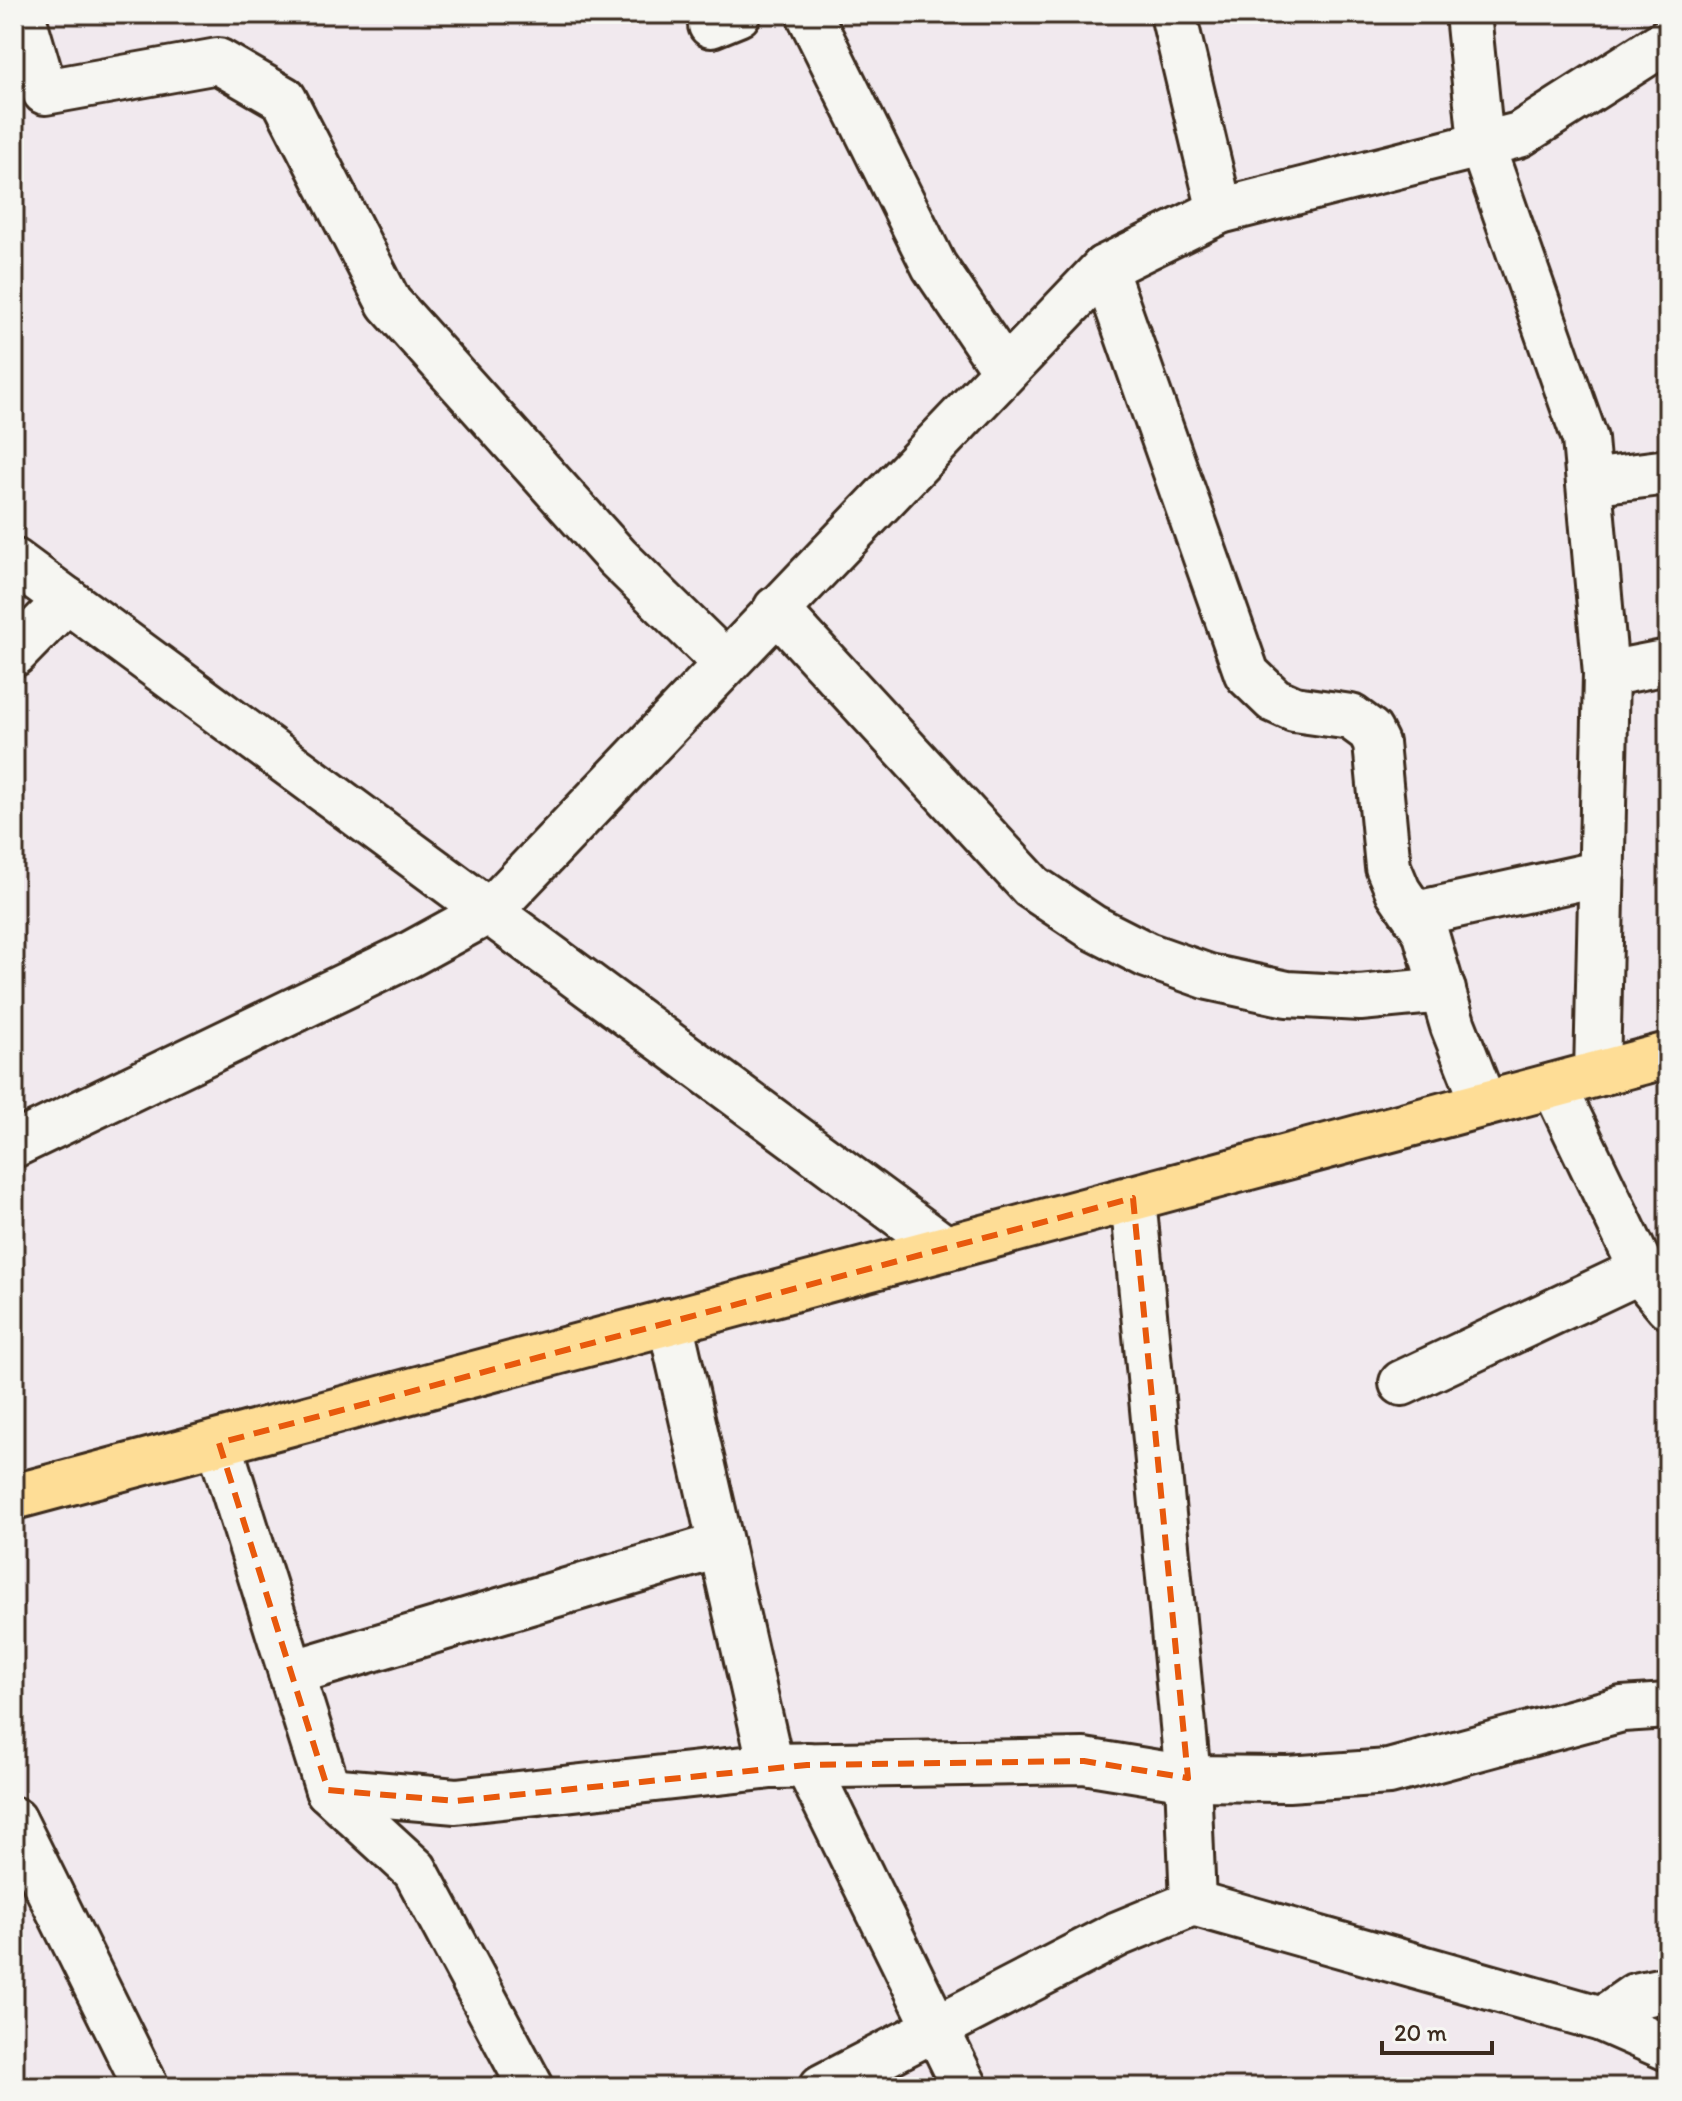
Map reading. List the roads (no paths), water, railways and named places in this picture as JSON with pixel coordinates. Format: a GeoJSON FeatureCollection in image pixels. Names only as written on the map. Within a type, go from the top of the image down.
{"type":"FeatureCollection","features":[{"type":"Feature","properties":{"kind":"main road"},"geometry":{"type":"LineString","coordinates":[[14,1497],[1668,1055]]}},
{"type":"Feature","properties":{"kind":"street"},"geometry":{"type":"LineString","coordinates":[[22,14],[30,98],[218,61],[284,99],[389,303],[617,557],[725,663]]}},
{"type":"Feature","properties":{"kind":"street"},"geometry":{"type":"LineString","coordinates":[[809,14],[934,266],[1005,371]]}},
{"type":"Feature","properties":{"kind":"street"},"geometry":{"type":"LineString","coordinates":[[1173,14],[1220,211]]}},
{"type":"Feature","properties":{"kind":"street"},"geometry":{"type":"LineString","coordinates":[[1468,14],[1481,143],[1585,439],[1606,674],[1597,1074]]}},
{"type":"Feature","properties":{"kind":"street"},"geometry":{"type":"LineString","coordinates":[[14,1145],[407,956],[491,910],[1104,268],[1220,211],[1519,135],[1668,40]]}},
{"type":"Feature","properties":{"kind":"street"},"geometry":{"type":"LineString","coordinates":[[1104,268],[1247,674],[1274,700],[1294,709],[1351,717],[1370,731],[1376,743],[1388,867],[1398,891],[1416,914],[1453,1026],[1484,1104]]}},
{"type":"Feature","properties":{"kind":"street"},"geometry":{"type":"LineString","coordinates":[[1589,482],[1668,472]]}},
{"type":"Feature","properties":{"kind":"street"},"geometry":{"type":"LineString","coordinates":[[14,561],[491,910],[945,1248]]}},
{"type":"Feature","properties":{"kind":"street"},"geometry":{"type":"LineString","coordinates":[[14,654],[67,600]]}},
{"type":"Feature","properties":{"kind":"street"},"geometry":{"type":"LineString","coordinates":[[776,609],[1032,887],[1092,927],[1147,955],[1209,977],[1287,994],[1360,998],[1443,990]]}},
{"type":"Feature","properties":{"kind":"street"},"geometry":{"type":"LineString","coordinates":[[1606,674],[1668,662]]}},
{"type":"Feature","properties":{"kind":"street"},"geometry":{"type":"LineString","coordinates":[[1416,914],[1602,873]]}},
{"type":"Feature","properties":{"kind":"street"},"geometry":{"type":"LineString","coordinates":[[1402,1383],[1660,1294],[1554,1086]]}},
{"type":"Feature","properties":{"kind":"street"},"geometry":{"type":"LineString","coordinates":[[1133,1198],[1188,1778],[1193,1903]]}},
{"type":"Feature","properties":{"kind":"street"},"geometry":{"type":"LineString","coordinates":[[670,1321],[721,1545],[789,1766],[936,2028],[965,2087]]}},
{"type":"Feature","properties":{"kind":"street"},"geometry":{"type":"LineString","coordinates":[[219,1443],[328,1790],[415,1870],[531,2087]]}},
{"type":"Feature","properties":{"kind":"street"},"geometry":{"type":"LineString","coordinates":[[291,1673],[721,1545]]}},
{"type":"Feature","properties":{"kind":"street"},"geometry":{"type":"LineString","coordinates":[[328,1790],[456,1801],[789,1766],[1084,1761],[1188,1778],[1288,1779],[1389,1772],[1622,1709],[1668,1706]]}},
{"type":"Feature","properties":{"kind":"street"},"geometry":{"type":"LineString","coordinates":[[14,1820],[146,2087]]}},
{"type":"Feature","properties":{"kind":"street"},"geometry":{"type":"LineString","coordinates":[[822,2087],[1118,1934],[1193,1903],[1602,2019],[1668,2048]]}},
{"type":"Feature","properties":{"kind":"street"},"geometry":{"type":"LineString","coordinates":[[1602,2019],[1635,1996],[1668,1989]]}}]}
